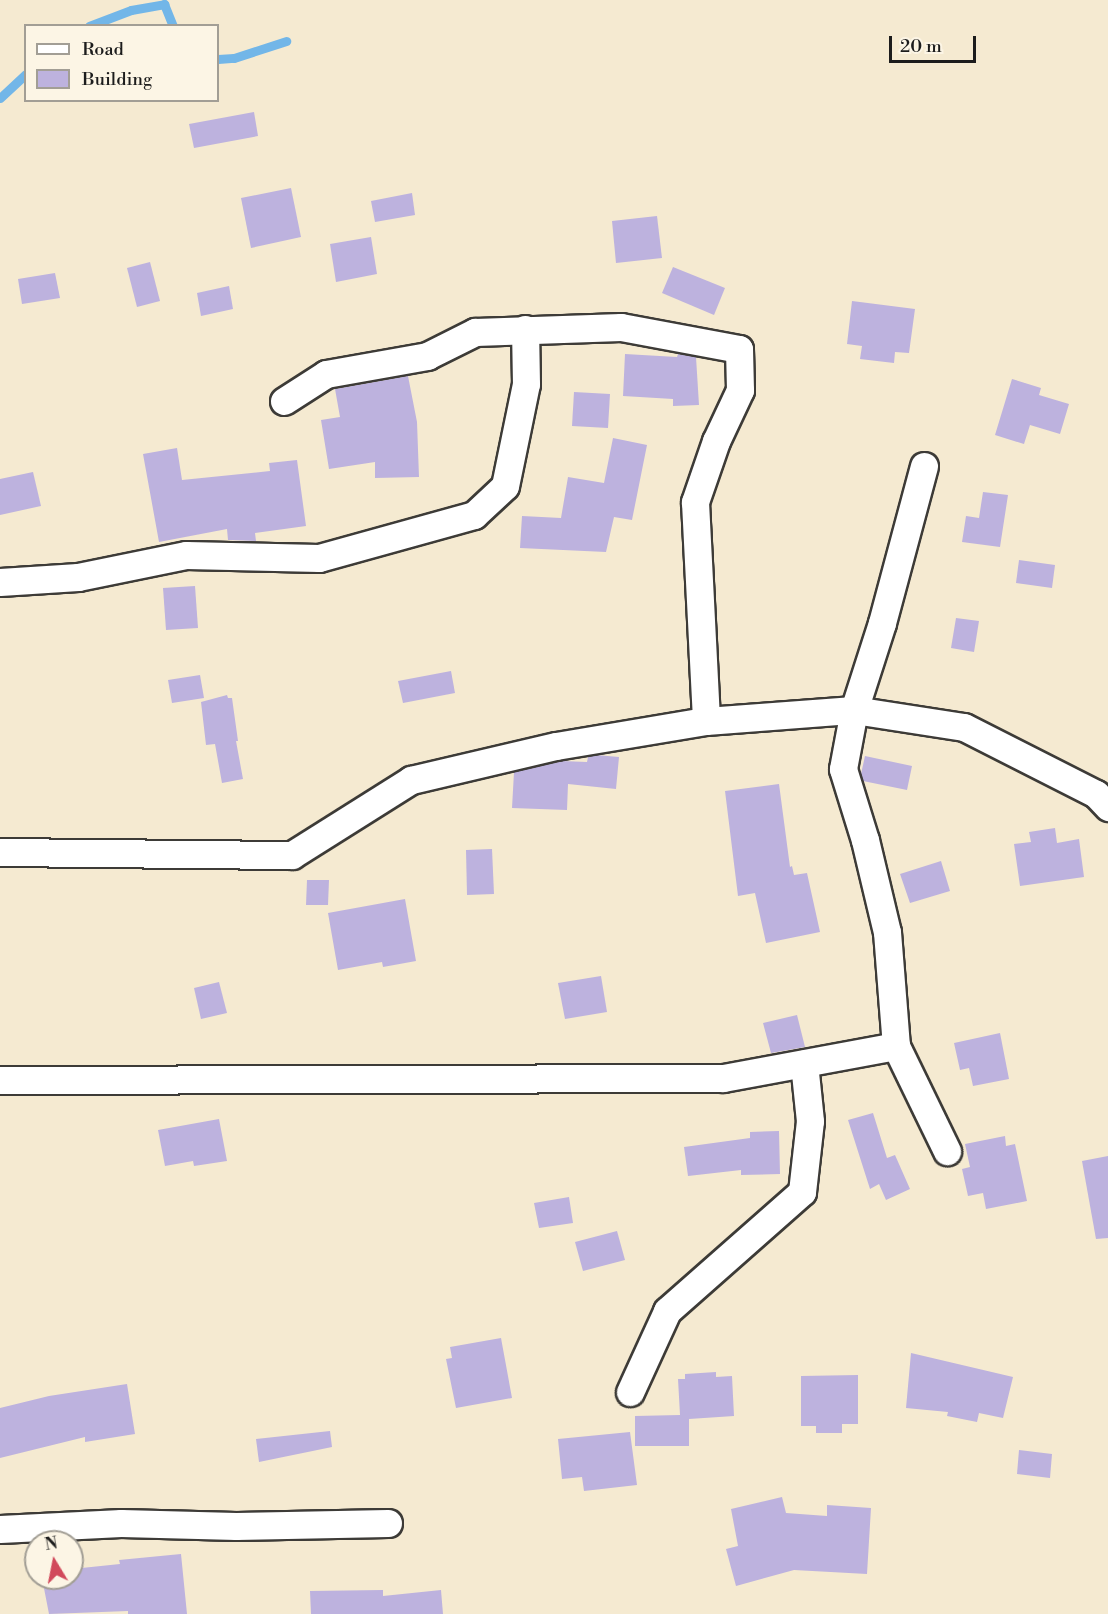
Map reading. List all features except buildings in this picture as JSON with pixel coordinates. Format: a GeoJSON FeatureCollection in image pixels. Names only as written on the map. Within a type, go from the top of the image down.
{"type":"FeatureCollection","features":[{"type":"Feature","properties":{"kind":"street"},"geometry":{"type":"LineString","coordinates":[[285,401],[326,374],[427,356],[476,332],[621,327],[739,349],[740,390],[716,441],[695,502],[706,721]]}},
{"type":"Feature","properties":{"kind":"street"},"geometry":{"type":"LineString","coordinates":[[0,582],[78,577],[186,555],[319,558],[474,515],[505,486],[526,384],[525,329]]}},
{"type":"Feature","properties":{"kind":"street"},"geometry":{"type":"LineString","coordinates":[[924,466],[882,623],[854,710],[843,769],[865,840],[887,932],[896,1046],[947,1151]]}},
{"type":"Feature","properties":{"kind":"street"},"geometry":{"type":"LineString","coordinates":[[0,852],[292,855],[411,780],[556,746],[706,721],[854,710],[964,727],[1096,794],[1108,807]]}},
{"type":"Feature","properties":{"kind":"street"},"geometry":{"type":"LineString","coordinates":[[0,1080],[723,1078],[896,1046]]}},
{"type":"Feature","properties":{"kind":"street"},"geometry":{"type":"LineString","coordinates":[[630,1392],[667,1311],[802,1192],[810,1121],[804,1063]]}},
{"type":"Feature","properties":{"kind":"street"},"geometry":{"type":"LineString","coordinates":[[0,1529],[121,1523],[236,1526],[388,1523]]}},
{"type":"Feature","properties":{"kind":"waterway"},"geometry":{"type":"LineString","coordinates":[[94,24],[131,10],[164,4],[172,24]]}},
{"type":"Feature","properties":{"kind":"waterway"},"geometry":{"type":"LineString","coordinates":[[219,59],[234,58],[286,41]]}},
{"type":"Feature","properties":{"kind":"waterway"},"geometry":{"type":"LineString","coordinates":[[0,98],[24,76]]}}]}
